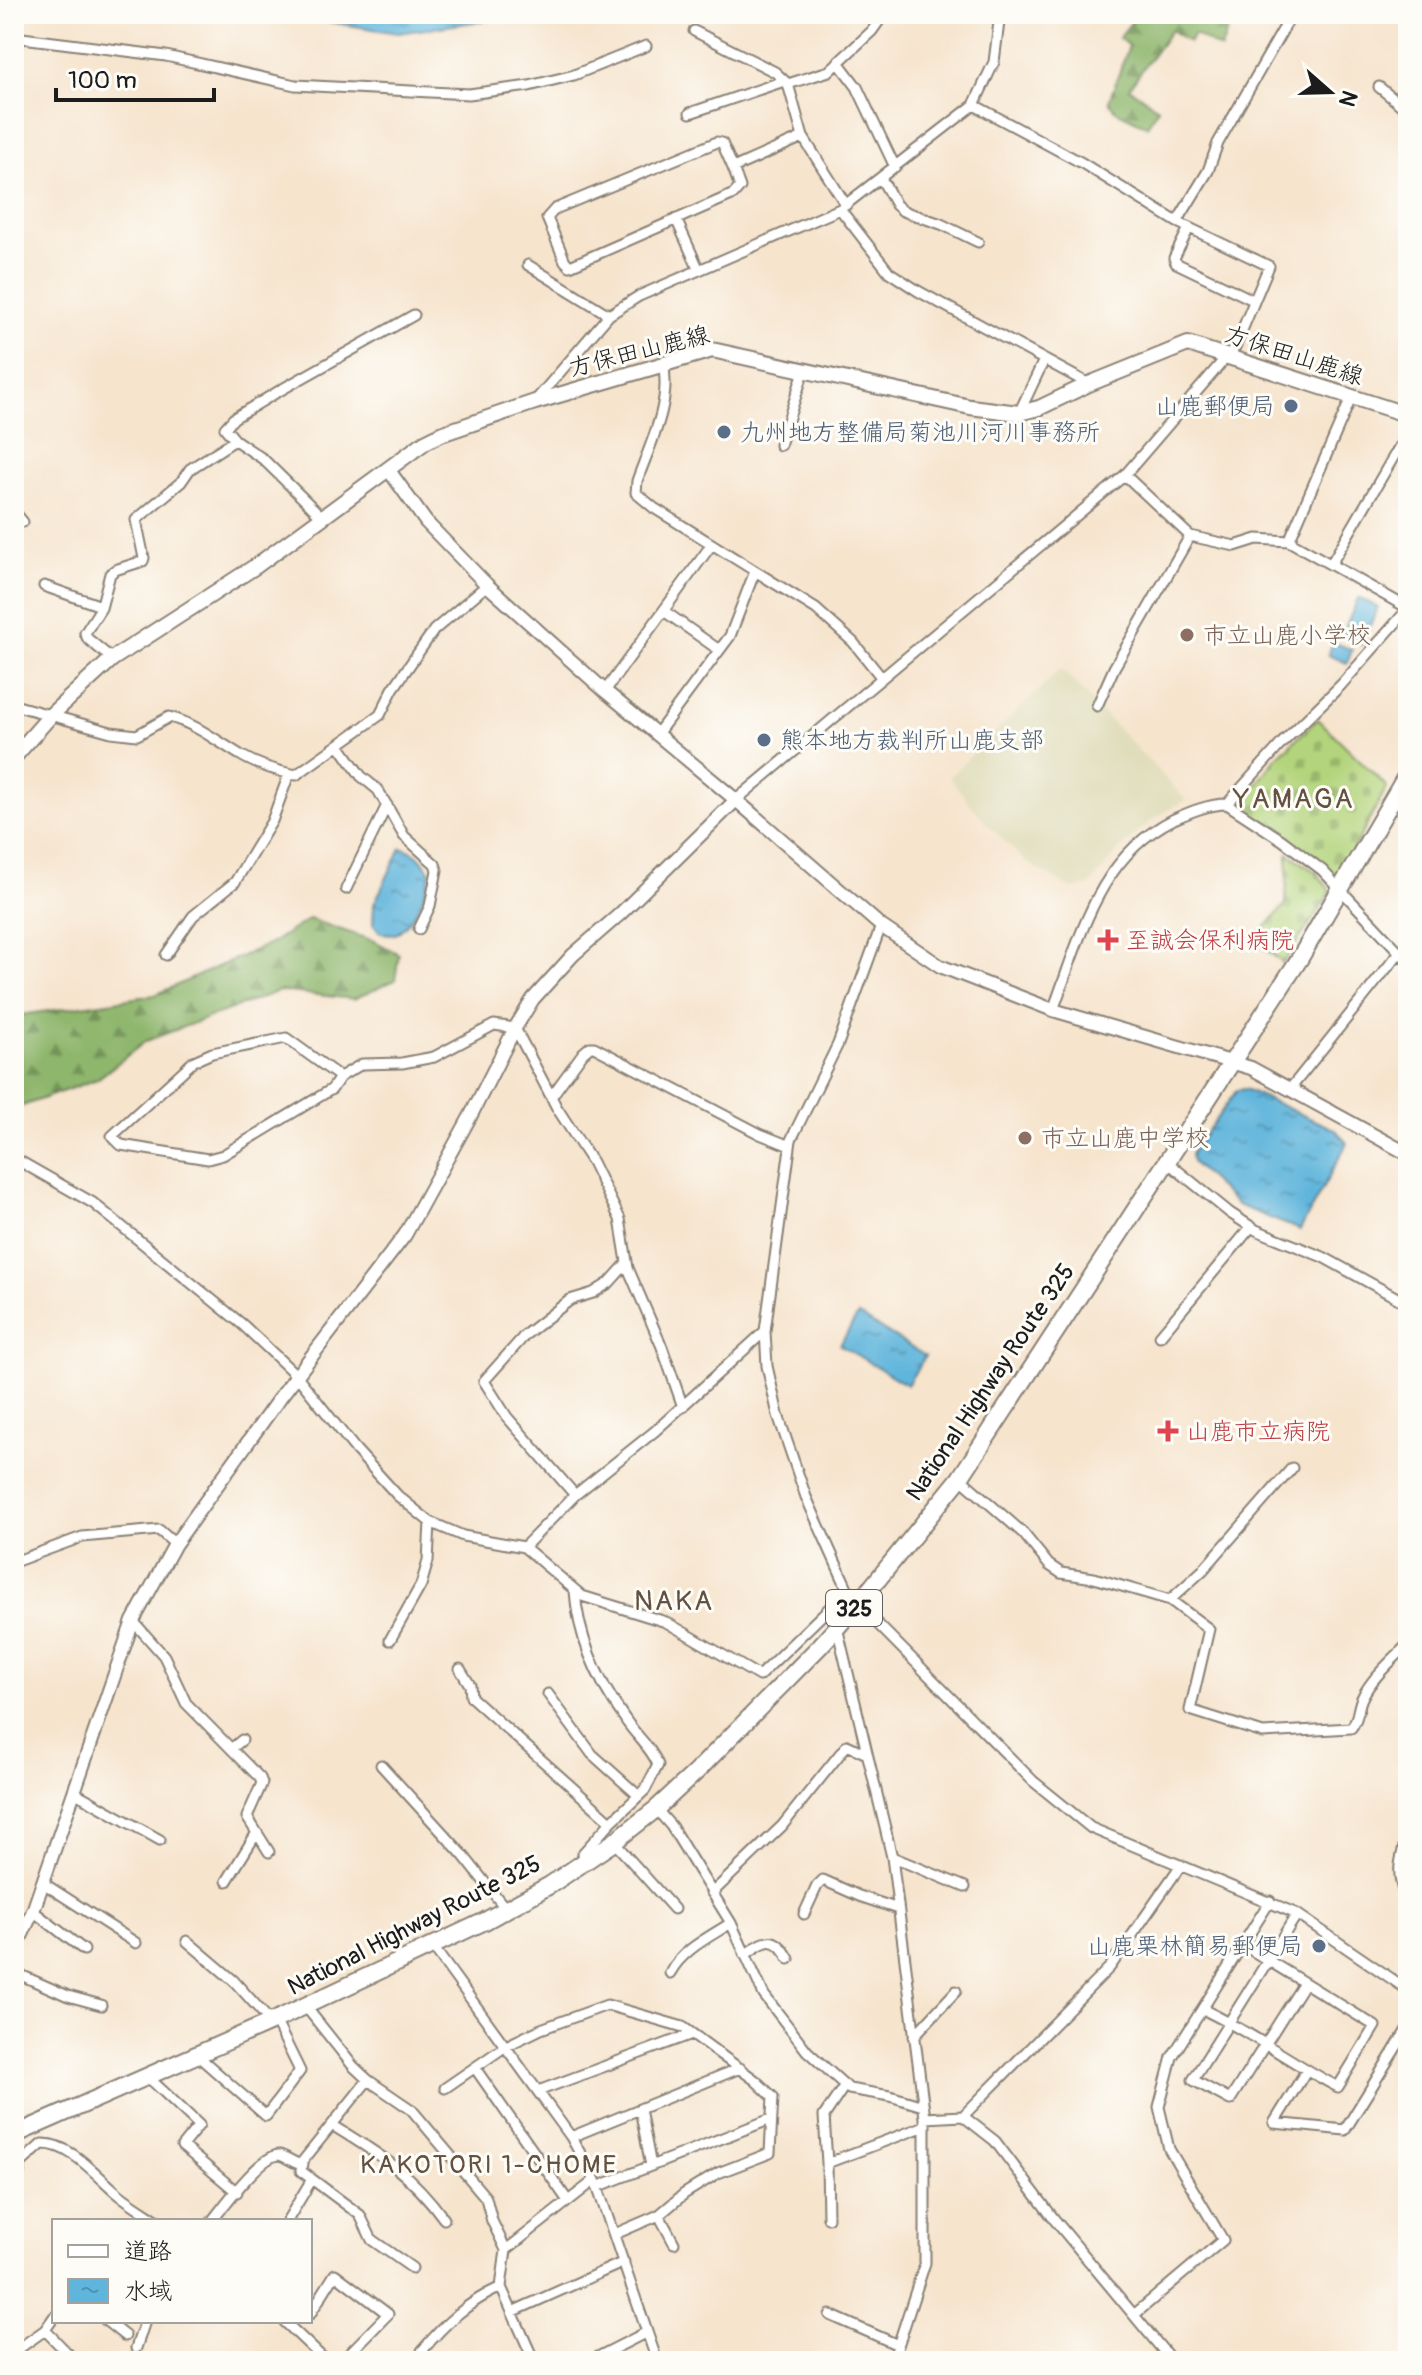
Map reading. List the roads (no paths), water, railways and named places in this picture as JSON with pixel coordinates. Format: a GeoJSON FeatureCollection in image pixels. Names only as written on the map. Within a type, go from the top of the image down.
{"type":"FeatureCollection","features":[{"type":"Feature","properties":{"kind":"highway","name":"National Highway Route 325"},"geometry":{"type":"LineString","coordinates":[[14,2135],[306,2007],[506,1909],[614,1842],[656,1809],[772,1696],[837,1627],[853,1597],[960,1478],[1233,1062],[1339,892],[1408,773]]}},
{"type":"Feature","properties":{"kind":"main road","name":"方保田山鹿線"},"geometry":{"type":"LineString","coordinates":[[14,757],[51,715],[112,659],[256,566],[441,434],[535,402],[712,350],[970,407],[1019,413],[1039,408],[1188,344],[1404,413]]}},
{"type":"Feature","properties":{"kind":"street"},"geometry":{"type":"LineString","coordinates":[[690,113],[829,71],[872,31],[884,14]]}},
{"type":"Feature","properties":{"kind":"street"},"geometry":{"type":"LineString","coordinates":[[535,402],[609,315],[639,296],[843,207],[974,105],[994,62],[1000,14]]}},
{"type":"Feature","properties":{"kind":"street"},"geometry":{"type":"LineString","coordinates":[[1177,222],[1208,171],[1218,143],[1292,14]]}},
{"type":"Feature","properties":{"kind":"street"},"geometry":{"type":"LineString","coordinates":[[694,31],[775,72],[786,82],[803,137],[843,207],[889,272],[918,291],[1089,384]]}},
{"type":"Feature","properties":{"kind":"street"},"geometry":{"type":"LineString","coordinates":[[14,37],[166,56],[295,85],[469,94],[529,86],[574,75],[646,46]]}},
{"type":"Feature","properties":{"kind":"street"},"geometry":{"type":"LineString","coordinates":[[838,62],[857,87],[895,167]]}},
{"type":"Feature","properties":{"kind":"street"},"geometry":{"type":"LineString","coordinates":[[1379,87],[1408,111]]}},
{"type":"Feature","properties":{"kind":"street"},"geometry":{"type":"LineString","coordinates":[[14,1952],[33,1911],[133,1621],[175,1544],[297,1376],[405,1235],[533,999],[573,955],[620,914],[736,800],[1125,475],[1235,347],[1269,266],[1177,222],[1082,163],[974,105]]}},
{"type":"Feature","properties":{"kind":"street"},"geometry":{"type":"LineString","coordinates":[[733,168],[803,137]]}},
{"type":"Feature","properties":{"kind":"street"},"geometry":{"type":"LineString","coordinates":[[717,142],[722,143],[733,168],[740,187],[734,194],[570,266],[547,218],[555,209],[717,142]]}},
{"type":"Feature","properties":{"kind":"street"},"geometry":{"type":"LineString","coordinates":[[881,178],[896,205],[903,211],[941,224],[978,242]]}},
{"type":"Feature","properties":{"kind":"street"},"geometry":{"type":"LineString","coordinates":[[676,219],[699,270]]}},
{"type":"Feature","properties":{"kind":"street"},"geometry":{"type":"LineString","coordinates":[[1189,228],[1174,258],[1176,263],[1253,300]]}},
{"type":"Feature","properties":{"kind":"street"},"geometry":{"type":"LineString","coordinates":[[528,265],[609,315]]}},
{"type":"Feature","properties":{"kind":"street"},"geometry":{"type":"LineString","coordinates":[[323,518],[263,459],[235,440],[225,428],[234,418],[414,315]]}},
{"type":"Feature","properties":{"kind":"street"},"geometry":{"type":"LineString","coordinates":[[1019,413],[1044,360]]}},
{"type":"Feature","properties":{"kind":"street"},"geometry":{"type":"LineString","coordinates":[[663,363],[667,381],[661,414],[637,481],[636,493],[654,508],[836,625],[881,677]]}},
{"type":"Feature","properties":{"kind":"street"},"geometry":{"type":"LineString","coordinates":[[780,445],[804,371]]}},
{"type":"Feature","properties":{"kind":"street"},"geometry":{"type":"LineString","coordinates":[[1404,413],[1408,386]]}},
{"type":"Feature","properties":{"kind":"street"},"geometry":{"type":"LineString","coordinates":[[1289,541],[1352,396]]}},
{"type":"Feature","properties":{"kind":"street"},"geometry":{"type":"LineString","coordinates":[[1331,564],[1408,432]]}},
{"type":"Feature","properties":{"kind":"street"},"geometry":{"type":"LineString","coordinates":[[112,659],[85,633],[101,606],[110,574],[143,561],[136,520],[181,482],[190,469],[235,440]]}},
{"type":"Feature","properties":{"kind":"street"},"geometry":{"type":"LineString","coordinates":[[388,469],[426,522],[487,585],[605,691],[881,926],[940,966],[1053,1010],[1233,1062],[1290,1089],[1408,1154]]}},
{"type":"Feature","properties":{"kind":"street"},"geometry":{"type":"LineString","coordinates":[[1125,475],[1190,536],[1235,546],[1257,539],[1289,541],[1408,608],[1341,685],[1282,743],[1227,804]]}},
{"type":"Feature","properties":{"kind":"street"},"geometry":{"type":"LineString","coordinates":[[14,511],[23,522]]}},
{"type":"Feature","properties":{"kind":"street"},"geometry":{"type":"LineString","coordinates":[[1097,706],[1114,668],[1190,536]]}},
{"type":"Feature","properties":{"kind":"street"},"geometry":{"type":"LineString","coordinates":[[605,691],[712,544]]}},
{"type":"Feature","properties":{"kind":"street"},"geometry":{"type":"LineString","coordinates":[[657,734],[730,636],[755,571]]}},
{"type":"Feature","properties":{"kind":"street"},"geometry":{"type":"LineString","coordinates":[[14,705],[111,732],[137,735],[169,717],[183,720],[243,757],[273,770],[296,775],[380,715],[393,689],[434,630],[487,585]]}},
{"type":"Feature","properties":{"kind":"street"},"geometry":{"type":"LineString","coordinates":[[44,586],[101,606]]}},
{"type":"Feature","properties":{"kind":"street"},"geometry":{"type":"LineString","coordinates":[[664,611],[719,650]]}},
{"type":"Feature","properties":{"kind":"street"},"geometry":{"type":"LineString","coordinates":[[339,745],[361,776],[378,790],[404,836],[435,864],[437,870],[430,906],[419,929]]}},
{"type":"Feature","properties":{"kind":"street"},"geometry":{"type":"LineString","coordinates":[[166,955],[193,916],[235,882],[272,821],[289,774]]}},
{"type":"Feature","properties":{"kind":"street"},"geometry":{"type":"LineString","coordinates":[[1053,1010],[1093,904],[1119,863],[1143,837],[1162,825],[1217,804],[1227,804],[1322,870],[1339,892],[1408,961]]}},
{"type":"Feature","properties":{"kind":"street"},"geometry":{"type":"LineString","coordinates":[[346,889],[387,805]]}},
{"type":"Feature","properties":{"kind":"street"},"geometry":{"type":"LineString","coordinates":[[881,926],[838,1044],[790,1146],[765,1331],[767,1366],[778,1415],[806,1497],[853,1597],[1033,1781],[1091,1828],[1297,1914],[1408,1990]]}},
{"type":"Feature","properties":{"kind":"street"},"geometry":{"type":"LineString","coordinates":[[1290,1089],[1399,953]]}},
{"type":"Feature","properties":{"kind":"street"},"geometry":{"type":"LineString","coordinates":[[340,1077],[286,1038],[212,1053],[194,1061],[112,1136],[121,1145],[208,1159],[223,1155],[332,1089],[340,1077],[362,1064],[402,1063],[434,1057],[494,1025],[515,1028]]}},
{"type":"Feature","properties":{"kind":"street"},"geometry":{"type":"LineString","coordinates":[[515,1028],[551,1097],[592,1162],[620,1219],[627,1263],[683,1407]]}},
{"type":"Feature","properties":{"kind":"street"},"geometry":{"type":"LineString","coordinates":[[551,1097],[583,1053],[594,1047],[760,1134],[790,1146]]}},
{"type":"Feature","properties":{"kind":"street"},"geometry":{"type":"LineString","coordinates":[[14,1158],[93,1203],[243,1325],[297,1376],[398,1496],[430,1522],[463,1536],[524,1547],[582,1596],[666,1622],[759,1676],[853,1597]]}},
{"type":"Feature","properties":{"kind":"street"},"geometry":{"type":"LineString","coordinates":[[1166,1161],[1251,1227],[1355,1272],[1408,1304]]}},
{"type":"Feature","properties":{"kind":"street"},"geometry":{"type":"LineString","coordinates":[[1160,1336],[1251,1227]]}},
{"type":"Feature","properties":{"kind":"street"},"geometry":{"type":"LineString","coordinates":[[575,1495],[507,1417],[484,1381],[525,1335],[570,1300],[593,1293],[609,1283],[627,1263]]}},
{"type":"Feature","properties":{"kind":"street"},"geometry":{"type":"LineString","coordinates":[[524,1547],[575,1495],[683,1407],[765,1331]]}},
{"type":"Feature","properties":{"kind":"street"},"geometry":{"type":"LineString","coordinates":[[1170,1600],[1203,1570],[1292,1468]]}},
{"type":"Feature","properties":{"kind":"street"},"geometry":{"type":"LineString","coordinates":[[960,1478],[1023,1533],[1049,1565],[1061,1573],[1094,1578],[1170,1600],[1209,1629],[1190,1710],[1263,1733],[1351,1728],[1356,1722],[1362,1698],[1377,1676],[1408,1644]]}},
{"type":"Feature","properties":{"kind":"street"},"geometry":{"type":"LineString","coordinates":[[390,1640],[421,1585],[428,1561],[430,1522]]}},
{"type":"Feature","properties":{"kind":"street"},"geometry":{"type":"LineString","coordinates":[[14,1562],[82,1537],[159,1530],[175,1544]]}},
{"type":"Feature","properties":{"kind":"street"},"geometry":{"type":"LineString","coordinates":[[575,1591],[576,1614],[591,1661],[625,1720],[657,1761],[656,1773],[639,1796],[583,1853],[584,1862]]}},
{"type":"Feature","properties":{"kind":"street"},"geometry":{"type":"LineString","coordinates":[[133,1621],[164,1656],[186,1703],[262,1783],[247,1817],[269,1852]]}},
{"type":"Feature","properties":{"kind":"street"},"geometry":{"type":"LineString","coordinates":[[837,1627],[892,1857],[925,2122],[925,2263],[893,2361]]}},
{"type":"Feature","properties":{"kind":"street"},"geometry":{"type":"LineString","coordinates":[[460,1669],[470,1685],[471,1697],[611,1822]]}},
{"type":"Feature","properties":{"kind":"street"},"geometry":{"type":"LineString","coordinates":[[548,1694],[592,1754],[639,1796]]}},
{"type":"Feature","properties":{"kind":"street"},"geometry":{"type":"LineString","coordinates":[[231,1749],[242,1740]]}},
{"type":"Feature","properties":{"kind":"street"},"geometry":{"type":"LineString","coordinates":[[712,1893],[782,1826],[847,1745],[867,1754]]}},
{"type":"Feature","properties":{"kind":"street"},"geometry":{"type":"LineString","coordinates":[[381,1765],[463,1855],[506,1909]]}},
{"type":"Feature","properties":{"kind":"street"},"geometry":{"type":"LineString","coordinates":[[74,1792],[160,1840]]}},
{"type":"Feature","properties":{"kind":"street"},"geometry":{"type":"LineString","coordinates":[[656,1809],[671,1826],[731,1923],[764,1995],[807,2051],[849,2089],[923,2106]]}},
{"type":"Feature","properties":{"kind":"street"},"geometry":{"type":"LineString","coordinates":[[1408,1833],[1399,1860],[1399,1883],[1408,1903]]}},
{"type":"Feature","properties":{"kind":"street"},"geometry":{"type":"LineString","coordinates":[[227,1881],[256,1834]]}},
{"type":"Feature","properties":{"kind":"street"},"geometry":{"type":"LineString","coordinates":[[614,1842],[674,1909]]}},
{"type":"Feature","properties":{"kind":"street"},"geometry":{"type":"LineString","coordinates":[[892,1857],[965,1887]]}},
{"type":"Feature","properties":{"kind":"street"},"geometry":{"type":"LineString","coordinates":[[827,2163],[925,2122],[963,2116],[1110,1967],[1181,1865]]}},
{"type":"Feature","properties":{"kind":"street"},"geometry":{"type":"LineString","coordinates":[[804,1914],[823,1880],[898,1909]]}},
{"type":"Feature","properties":{"kind":"street"},"geometry":{"type":"LineString","coordinates":[[43,1883],[136,1943]]}},
{"type":"Feature","properties":{"kind":"street"},"geometry":{"type":"LineString","coordinates":[[1135,2314],[1223,2240],[1169,2149],[1159,2107],[1172,2057],[1270,1901]]}},
{"type":"Feature","properties":{"kind":"street"},"geometry":{"type":"LineString","coordinates":[[33,1911],[84,1950]]}},
{"type":"Feature","properties":{"kind":"street"},"geometry":{"type":"LineString","coordinates":[[1297,1914],[1193,2080],[1230,2100],[1304,1983]]}},
{"type":"Feature","properties":{"kind":"street"},"geometry":{"type":"LineString","coordinates":[[670,1973],[686,1952],[731,1923]]}},
{"type":"Feature","properties":{"kind":"street"},"geometry":{"type":"LineString","coordinates":[[187,1941],[234,1981],[273,2021],[300,2071],[266,2116],[198,2056]]}},
{"type":"Feature","properties":{"kind":"street"},"geometry":{"type":"LineString","coordinates":[[745,1955],[764,1942],[773,1941],[784,1949],[789,1959]]}},
{"type":"Feature","properties":{"kind":"street"},"geometry":{"type":"LineString","coordinates":[[1202,2009],[1338,2087],[1375,2026],[1243,1945]]}},
{"type":"Feature","properties":{"kind":"street"},"geometry":{"type":"LineString","coordinates":[[433,1947],[571,2137],[596,2183],[657,2361]]}},
{"type":"Feature","properties":{"kind":"street"},"geometry":{"type":"LineString","coordinates":[[14,1972],[68,1996],[101,2005]]}},
{"type":"Feature","properties":{"kind":"street"},"geometry":{"type":"LineString","coordinates":[[914,2036],[956,1991]]}},
{"type":"Feature","properties":{"kind":"street"},"geometry":{"type":"LineString","coordinates":[[445,2088],[506,2046],[541,2029],[607,2005],[683,2027],[740,2068],[773,2097],[770,2153],[718,2173],[684,2194],[659,2215],[615,2234]]}},
{"type":"Feature","properties":{"kind":"street"},"geometry":{"type":"LineString","coordinates":[[306,2007],[353,2066],[412,2110],[486,2198],[492,2221],[506,2250],[501,2287],[530,2360]]}},
{"type":"Feature","properties":{"kind":"street"},"geometry":{"type":"LineString","coordinates":[[1306,2071],[1274,2123],[1345,2130],[1408,2028]]}},
{"type":"Feature","properties":{"kind":"street"},"geometry":{"type":"LineString","coordinates":[[538,2091],[692,2034]]}},
{"type":"Feature","properties":{"kind":"street"},"geometry":{"type":"LineString","coordinates":[[475,2068],[568,2201]]}},
{"type":"Feature","properties":{"kind":"street"},"geometry":{"type":"LineString","coordinates":[[571,2137],[740,2068]]}},
{"type":"Feature","properties":{"kind":"street"},"geometry":{"type":"LineString","coordinates":[[149,2078],[199,2125],[182,2146],[237,2192]]}},
{"type":"Feature","properties":{"kind":"street"},"geometry":{"type":"LineString","coordinates":[[368,2080],[302,2165],[301,2171],[360,2215],[372,2240],[412,2268]]}},
{"type":"Feature","properties":{"kind":"street"},"geometry":{"type":"LineString","coordinates":[[828,2218],[824,2116],[845,2085]]}},
{"type":"Feature","properties":{"kind":"street"},"geometry":{"type":"LineString","coordinates":[[640,2109],[651,2166]]}},
{"type":"Feature","properties":{"kind":"street"},"geometry":{"type":"LineString","coordinates":[[963,2116],[995,2141],[1054,2219],[1172,2361]]}},
{"type":"Feature","properties":{"kind":"street"},"geometry":{"type":"LineString","coordinates":[[506,2250],[596,2183],[651,2166],[771,2119]]}},
{"type":"Feature","properties":{"kind":"street"},"geometry":{"type":"LineString","coordinates":[[332,2125],[381,2155],[411,2179],[444,2219]]}},
{"type":"Feature","properties":{"kind":"street"},"geometry":{"type":"LineString","coordinates":[[14,2200],[17,2160],[42,2144],[52,2144],[66,2150],[121,2196],[155,2219]]}},
{"type":"Feature","properties":{"kind":"street"},"geometry":{"type":"LineString","coordinates":[[214,2219],[261,2165],[275,2156],[281,2155],[302,2165]]}},
{"type":"Feature","properties":{"kind":"street"},"geometry":{"type":"LineString","coordinates":[[288,2219],[312,2179]]}},
{"type":"Feature","properties":{"kind":"street"},"geometry":{"type":"LineString","coordinates":[[659,2215],[674,2243]]}},
{"type":"Feature","properties":{"kind":"street"},"geometry":{"type":"LineString","coordinates":[[512,2312],[624,2262]]}},
{"type":"Feature","properties":{"kind":"street"},"geometry":{"type":"LineString","coordinates":[[312,2311],[335,2274],[388,2314],[342,2361]]}},
{"type":"Feature","properties":{"kind":"street"},"geometry":{"type":"LineString","coordinates":[[422,2351],[457,2313],[501,2287]]}},
{"type":"Feature","properties":{"kind":"street"},"geometry":{"type":"LineString","coordinates":[[830,2315],[898,2345]]}},
{"type":"Feature","properties":{"kind":"street"},"geometry":{"type":"LineString","coordinates":[[14,2352],[45,2330],[52,2320]]}},
{"type":"Feature","properties":{"kind":"street"},"geometry":{"type":"LineString","coordinates":[[109,2323],[125,2336]]}},
{"type":"Feature","properties":{"kind":"street"},"geometry":{"type":"LineString","coordinates":[[136,2348],[144,2323]]}},
{"type":"Feature","properties":{"kind":"street"},"geometry":{"type":"LineString","coordinates":[[287,2323],[326,2361]]}},
{"type":"Feature","properties":{"kind":"street"},"geometry":{"type":"LineString","coordinates":[[298,2332],[304,2323]]}},
{"type":"Feature","properties":{"kind":"street"},"geometry":{"type":"LineString","coordinates":[[45,2330],[75,2361]]}},
{"type":"Feature","properties":{"kind":"street"},"geometry":{"type":"LineString","coordinates":[[590,2361],[647,2332]]}},
{"type":"Feature","properties":{"kind":"water"},"geometry":{"type":"Polygon","coordinates":[[[278,14],[610,14],[594,26],[503,18],[398,33],[278,14]]]}},
{"type":"Feature","properties":{"kind":"water"},"geometry":{"type":"Polygon","coordinates":[[[1358,598],[1378,607],[1362,645],[1342,636],[1358,598]]]}},
{"type":"Feature","properties":{"kind":"water"},"geometry":{"type":"Polygon","coordinates":[[[1333,642],[1352,650],[1347,663],[1328,655],[1333,642]]]}},
{"type":"Feature","properties":{"kind":"water"},"geometry":{"type":"Polygon","coordinates":[[[401,848],[419,857],[431,874],[422,900],[409,921],[396,934],[380,933],[373,924],[374,904],[401,848]]]}},
{"type":"Feature","properties":{"kind":"water"},"geometry":{"type":"Polygon","coordinates":[[[1245,1089],[1336,1130],[1347,1143],[1300,1230],[1237,1205],[1192,1162],[1191,1154],[1237,1090],[1245,1089]]]}},
{"type":"Feature","properties":{"kind":"water"},"geometry":{"type":"Polygon","coordinates":[[[858,1315],[925,1356],[907,1385],[840,1345],[858,1315]]]}},
{"type":"Feature","properties":{"kind":"place","name":"山鹿郵便局"},"geometry":{"type":"Point","coordinates":[1291,406]}},
{"type":"Feature","properties":{"kind":"place","name":"九州地方整備局菊池川河川事務所"},"geometry":{"type":"Point","coordinates":[724,432]}},
{"type":"Feature","properties":{"kind":"place","name":"市立山鹿小学校"},"geometry":{"type":"Point","coordinates":[1187,635]}},
{"type":"Feature","properties":{"kind":"place","name":"熊本地方裁判所山鹿支部"},"geometry":{"type":"Point","coordinates":[764,740]}},
{"type":"Feature","properties":{"kind":"place","name":"至誠会保利病院"},"geometry":{"type":"Point","coordinates":[1108,940]}},
{"type":"Feature","properties":{"kind":"place","name":"市立山鹿中学校"},"geometry":{"type":"Point","coordinates":[1025,1138]}},
{"type":"Feature","properties":{"kind":"place","name":"山鹿市立病院"},"geometry":{"type":"Point","coordinates":[1168,1431]}},
{"type":"Feature","properties":{"kind":"place","name":"山鹿栗林簡易郵便局"},"geometry":{"type":"Point","coordinates":[1319,1946]}},
{"type":"Feature","properties":{"kind":"district","name":"YAMAGA"},"geometry":{"type":"Point","coordinates":[1294,798]}},
{"type":"Feature","properties":{"kind":"district","name":"NAKA"},"geometry":{"type":"Point","coordinates":[674,1600]}},
{"type":"Feature","properties":{"kind":"district","name":"KAKOTORI 1-CHOME"},"geometry":{"type":"Point","coordinates":[489,2164]}}]}
